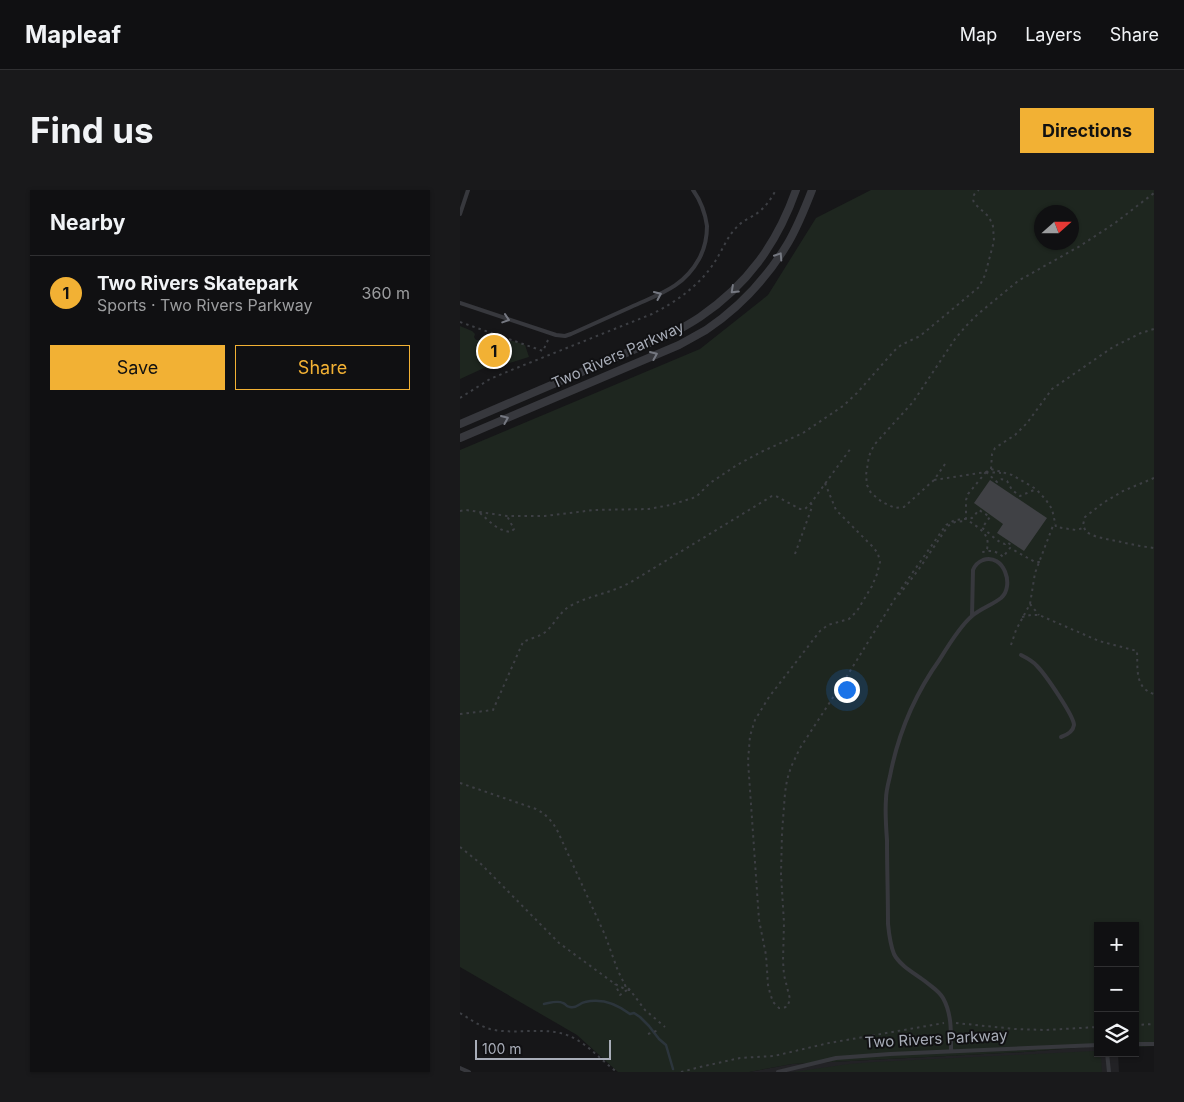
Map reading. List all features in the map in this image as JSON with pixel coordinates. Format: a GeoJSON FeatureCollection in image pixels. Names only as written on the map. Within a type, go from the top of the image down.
{"type":"FeatureCollection","features":[{"type":"Feature","properties":{"kind":"street","name":"Two Rivers Parkway"},"geometry":{"type":"LineString","coordinates":[[460,424],[673,333],[698,319],[721,302],[761,260],[777,235],[796,190]]}},
{"type":"Feature","properties":{"kind":"street","name":"Two Rivers Parkway"},"geometry":{"type":"LineString","coordinates":[[460,438],[679,345],[705,330],[730,312],[772,268],[788,242],[812,190]]}},
{"type":"Feature","properties":{"kind":"lane"},"geometry":{"type":"LineString","coordinates":[[460,214],[468,190]]}},
{"type":"Feature","properties":{"kind":"lane"},"geometry":{"type":"LineString","coordinates":[[460,303],[562,336],[572,334],[664,293],[685,278],[693,269],[704,249],[707,232],[704,211],[700,199],[693,190]]}},
{"type":"Feature","properties":{"kind":"lane"},"geometry":{"type":"LineString","coordinates":[[951,1051],[951,1023],[942,997],[895,956],[890,942],[886,798],[894,754],[914,701],[929,673],[972,616],[1002,598],[1006,591],[1007,577],[1002,567],[996,561],[986,559],[974,566],[972,616]]}},
{"type":"Feature","properties":{"kind":"lane"},"geometry":{"type":"LineString","coordinates":[[1022,655],[1038,667],[1073,720],[1074,726],[1072,731],[1066,736],[1061,737]]}},
{"type":"Feature","properties":{"kind":"lane"},"geometry":{"type":"LineString","coordinates":[[1139,1044],[1154,1044]]}},
{"type":"Feature","properties":{"kind":"lane","name":"Two Rivers Parkway"},"geometry":{"type":"LineString","coordinates":[[778,1072],[836,1058],[1094,1045]]}},
{"type":"Feature","properties":{"kind":"lane"},"geometry":{"type":"LineString","coordinates":[[1107,1057],[1109,1072]]}},
{"type":"Feature","properties":{"kind":"lane"},"geometry":{"type":"LineString","coordinates":[[460,1068],[469,1072]]}},
{"type":"Feature","properties":{"kind":"path"},"geometry":{"type":"LineString","coordinates":[[460,511],[466,510],[507,516],[545,516],[594,510],[649,509],[670,505],[693,498],[710,483],[737,465],[803,433],[843,406],[894,351],[901,345],[920,336],[978,287],[985,275],[994,236],[990,220],[973,200],[974,194],[979,190]]}},
{"type":"Feature","properties":{"kind":"path"},"geometry":{"type":"LineString","coordinates":[[945,464],[934,480],[904,507],[895,508],[882,502],[871,493],[867,485],[866,475],[869,456],[878,440],[913,402],[955,339],[966,326],[1018,281],[1080,246],[1154,193]]}},
{"type":"Feature","properties":{"kind":"path"},"geometry":{"type":"LineString","coordinates":[[627,318],[629,323]]}},
{"type":"Feature","properties":{"kind":"path"},"geometry":{"type":"LineString","coordinates":[[460,322],[543,351],[550,333]]}},
{"type":"Feature","properties":{"kind":"path"},"geometry":{"type":"LineString","coordinates":[[992,469],[992,454],[995,448],[1015,435],[1027,423],[1052,388],[1113,347],[1141,333],[1154,329]]}},
{"type":"Feature","properties":{"kind":"path"},"geometry":{"type":"LineString","coordinates":[[460,714],[493,710],[522,642],[544,633],[569,606],[615,590],[631,582],[772,496],[776,496],[803,510],[811,503],[851,448]]}},
{"type":"Feature","properties":{"kind":"path"},"geometry":{"type":"LineString","coordinates":[[966,520],[966,500],[968,494],[986,472],[992,469],[1012,475],[1036,490],[1052,509],[1056,527]]}},
{"type":"Feature","properties":{"kind":"path"},"geometry":{"type":"LineString","coordinates":[[934,480],[986,472],[1004,473]]}},
{"type":"Feature","properties":{"kind":"path"},"geometry":{"type":"LineString","coordinates":[[986,472],[997,482],[1003,479],[1007,481],[1012,490],[1020,496],[1031,490],[1036,490]]}},
{"type":"Feature","properties":{"kind":"path"},"geometry":{"type":"LineString","coordinates":[[1154,478],[1123,491],[1103,503],[1085,517],[1083,523],[1083,528],[1089,534],[1096,537],[1154,548]]}},
{"type":"Feature","properties":{"kind":"path"},"geometry":{"type":"LineString","coordinates":[[825,483],[836,510],[874,548],[879,556],[880,566],[870,591],[857,611],[849,619],[828,625],[820,631],[769,697],[755,720],[750,736],[748,761],[759,920],[766,955],[768,985],[773,1002],[779,1008],[786,1007],[790,1000],[783,962],[784,923],[781,874],[784,805],[787,780],[800,748],[946,525],[955,520],[972,518],[979,510],[990,517],[982,528],[1001,543],[1005,544],[1007,542],[1011,545],[1010,548],[1035,562],[1040,562]]}},
{"type":"Feature","properties":{"kind":"path"},"geometry":{"type":"LineString","coordinates":[[795,554],[812,507],[811,503]]}},
{"type":"Feature","properties":{"kind":"path"},"geometry":{"type":"LineString","coordinates":[[479,512],[497,528],[511,532],[514,529],[507,516]]}},
{"type":"Feature","properties":{"kind":"path"},"geometry":{"type":"LineString","coordinates":[[966,520],[978,527],[986,535],[988,545],[987,549],[983,552],[993,551],[1003,557],[1010,548]]}},
{"type":"Feature","properties":{"kind":"path"},"geometry":{"type":"LineString","coordinates":[[1011,645],[1022,617],[1030,604],[1035,573],[1055,521]]}},
{"type":"Feature","properties":{"kind":"path"},"geometry":{"type":"LineString","coordinates":[[1052,530],[1056,527],[1076,530],[1083,528]]}},
{"type":"Feature","properties":{"kind":"path"},"geometry":{"type":"LineString","coordinates":[[1030,604],[1039,615],[1099,640],[1137,651],[1140,683],[1145,690],[1154,694]]}},
{"type":"Feature","properties":{"kind":"path"},"geometry":{"type":"LineString","coordinates":[[1022,617],[1039,615]]}},
{"type":"Feature","properties":{"kind":"path"},"geometry":{"type":"LineString","coordinates":[[460,783],[536,809],[552,822],[605,935],[625,985],[644,1010],[665,1027]]}},
{"type":"Feature","properties":{"kind":"path"},"geometry":{"type":"LineString","coordinates":[[460,847],[480,863],[559,943],[615,984],[628,990]]}},
{"type":"Feature","properties":{"kind":"path"},"geometry":{"type":"LineString","coordinates":[[615,984],[620,995],[628,990]]}},
{"type":"Feature","properties":{"kind":"path"},"geometry":{"type":"LineString","coordinates":[[460,1013],[479,1025],[492,1030],[562,1033],[579,1040],[617,1072]]}},
{"type":"Feature","properties":{"kind":"path"},"geometry":{"type":"LineString","coordinates":[[682,1072],[700,1066],[740,1058],[774,1056],[829,1043],[940,1023],[1015,1030],[1094,1027]]}},
{"type":"Feature","properties":{"kind":"path"},"geometry":{"type":"LineString","coordinates":[[1139,1025],[1154,1024]]}},
{"type":"Feature","properties":{"kind":"path"},"geometry":{"type":"LineString","coordinates":[[648,1034],[659,1030]]}},
{"type":"Feature","properties":{"kind":"shaded area"},"geometry":{"type":"Polygon","coordinates":[[[871,190],[1154,190],[1154,1046],[1139,1047],[1139,922],[1094,922],[1094,1046],[1025,1052],[792,1064],[749,1072],[618,1072],[577,1035],[460,967],[460,450],[700,349],[768,295],[816,218],[871,190]]]}},
{"type":"Feature","properties":{"kind":"shaded area"},"geometry":{"type":"Polygon","coordinates":[[[460,326],[472,331],[475,334],[476,340],[485,335],[501,341],[513,341],[525,345],[529,357],[490,369],[484,368],[460,379],[460,326]]]}},
{"type":"Feature","properties":{"kind":"shaded area"},"geometry":{"type":"Polygon","coordinates":[[[1094,1046],[1094,1057],[1118,1057],[1119,1072],[749,1072],[792,1064],[1025,1052],[1094,1046]]]}},
{"type":"Feature","properties":{"kind":"shaded area"},"geometry":{"type":"Polygon","coordinates":[[[1094,1051],[1094,1057],[1101,1058],[1102,1072],[793,1072],[874,1062],[1094,1051]]]}},
{"type":"Feature","properties":{"kind":"building"},"geometry":{"type":"Polygon","coordinates":[[[990,480],[1047,518],[1024,551],[997,533],[1003,524],[974,503],[990,480]]]}},
{"type":"Feature","properties":{"kind":"waterway"},"geometry":{"type":"LineString","coordinates":[[544,1004],[558,1002],[576,1007],[585,1002],[603,1001],[620,1007],[630,1014],[634,1013],[666,1045],[673,1069]]}},
{"type":"Feature","properties":{"kind":"place","name":"Two Rivers Skatepark"},"geometry":{"type":"Point","coordinates":[494,351]}}]}
